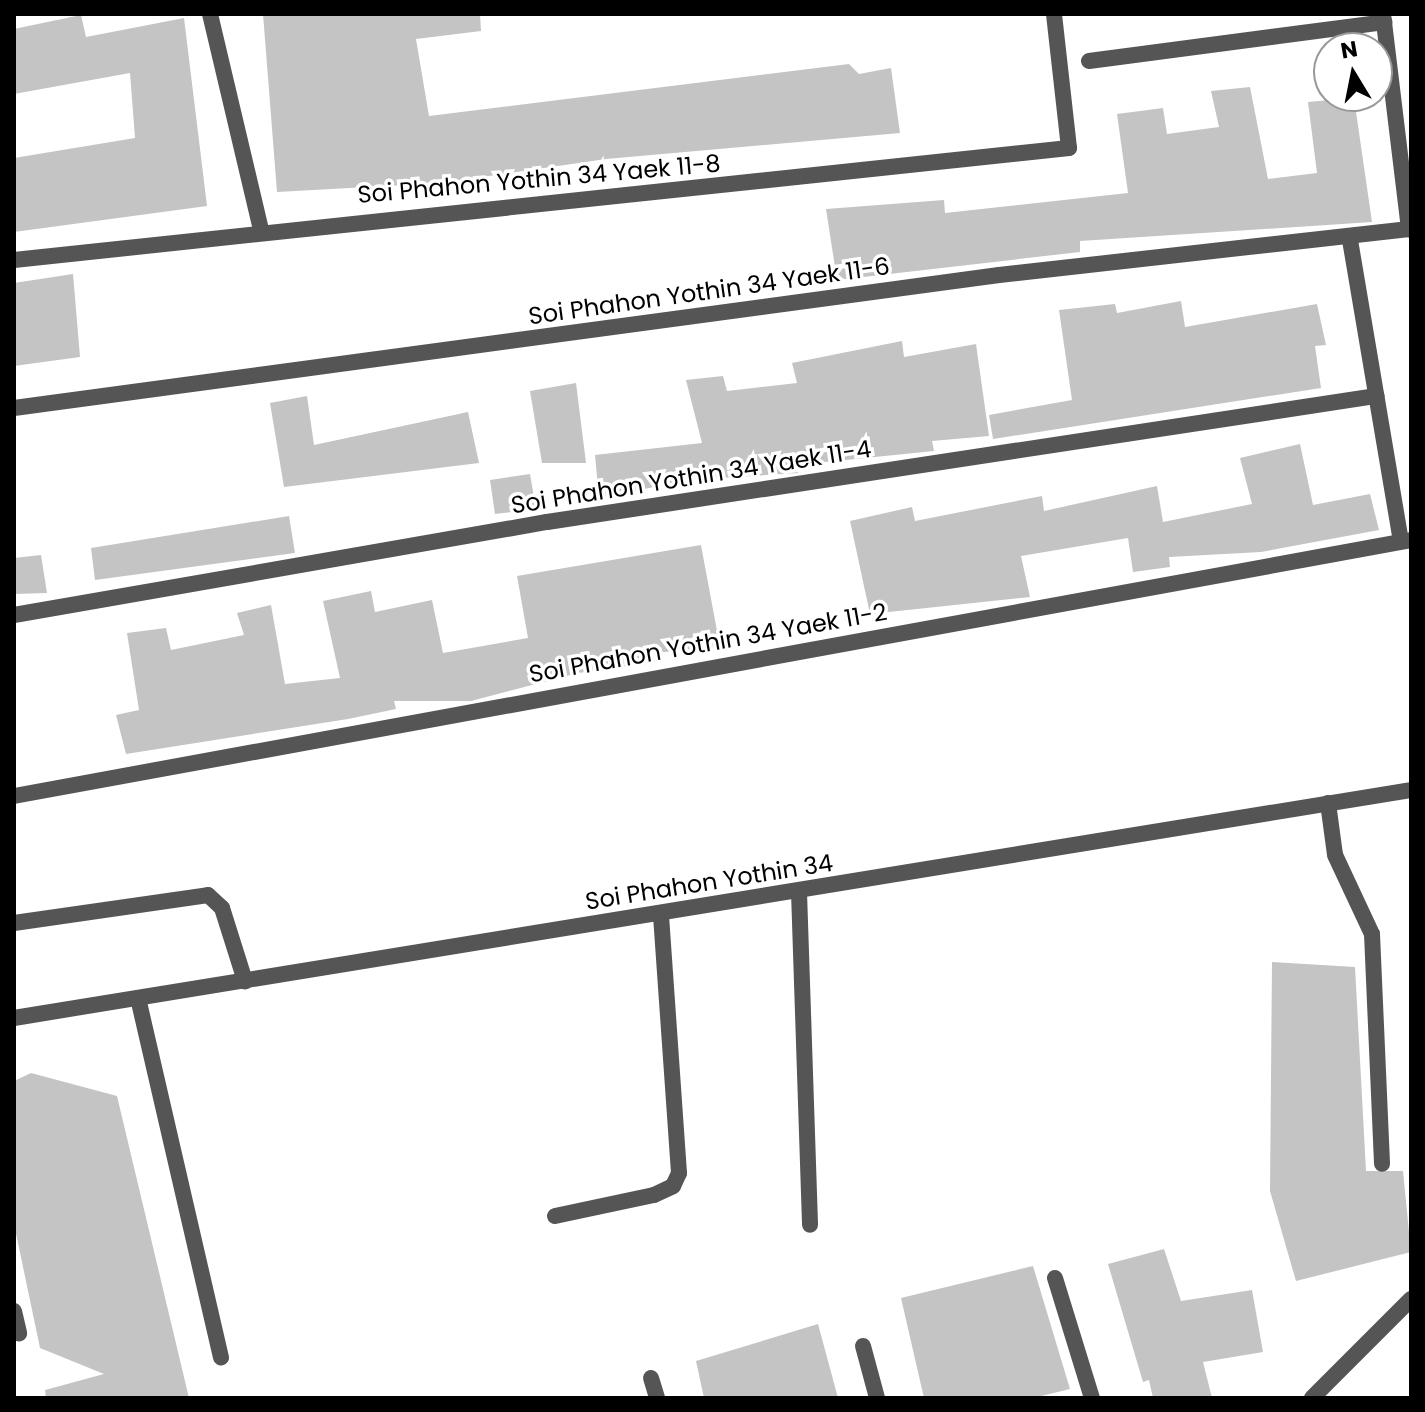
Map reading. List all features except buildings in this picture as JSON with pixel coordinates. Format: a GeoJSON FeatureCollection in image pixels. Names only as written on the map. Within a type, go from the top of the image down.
{"type":"FeatureCollection","features":[{"type":"Feature","properties":{"kind":"street"},"geometry":{"type":"LineString","coordinates":[[210,14],[261,229]]}},
{"type":"Feature","properties":{"kind":"street","name":"Soi Phahon Yothin 34 Yaek 11-8"},"geometry":{"type":"LineString","coordinates":[[14,260],[261,229],[1069,148],[1054,14]]}},
{"type":"Feature","properties":{"kind":"street"},"geometry":{"type":"LineString","coordinates":[[1089,61],[1384,18],[1410,229]]}},
{"type":"Feature","properties":{"kind":"street","name":"Soi Phahon Yothin 34 Yaek 11-6"},"geometry":{"type":"LineString","coordinates":[[14,408],[999,275],[1350,240],[1410,229]]}},
{"type":"Feature","properties":{"kind":"street"},"geometry":{"type":"LineString","coordinates":[[1350,240],[1376,396],[1406,540]]}},
{"type":"Feature","properties":{"kind":"street","name":"Soi Phahon Yothin 34 Yaek 11-4"},"geometry":{"type":"LineString","coordinates":[[14,615],[547,522],[1376,396]]}},
{"type":"Feature","properties":{"kind":"street","name":"Soi Phahon Yothin 34 Yaek 11-2"},"geometry":{"type":"LineString","coordinates":[[14,796],[1406,540]]}},
{"type":"Feature","properties":{"kind":"street","name":"Soi Phahon Yothin 34"},"geometry":{"type":"LineString","coordinates":[[14,1018],[661,915],[1411,790]]}},
{"type":"Feature","properties":{"kind":"street"},"geometry":{"type":"LineString","coordinates":[[1328,803],[1335,855],[1372,934],[1382,1164]]}},
{"type":"Feature","properties":{"kind":"street"},"geometry":{"type":"LineString","coordinates":[[799,892],[810,1225]]}},
{"type":"Feature","properties":{"kind":"street"},"geometry":{"type":"LineString","coordinates":[[14,923],[208,895],[222,908],[245,981]]}},
{"type":"Feature","properties":{"kind":"street"},"geometry":{"type":"LineString","coordinates":[[555,1216],[654,1195],[673,1186],[679,1173],[661,915]]}},
{"type":"Feature","properties":{"kind":"street"},"geometry":{"type":"LineString","coordinates":[[138,998],[221,1358]]}},
{"type":"Feature","properties":{"kind":"street"},"geometry":{"type":"LineString","coordinates":[[1055,1278],[1092,1398]]}},
{"type":"Feature","properties":{"kind":"street"},"geometry":{"type":"LineString","coordinates":[[1312,1398],[1411,1299]]}},
{"type":"Feature","properties":{"kind":"street"},"geometry":{"type":"LineString","coordinates":[[14,1311],[19,1333]]}},
{"type":"Feature","properties":{"kind":"street"},"geometry":{"type":"LineString","coordinates":[[863,1346],[877,1398]]}},
{"type":"Feature","properties":{"kind":"street"},"geometry":{"type":"LineString","coordinates":[[651,1378],[657,1398]]}}]}
